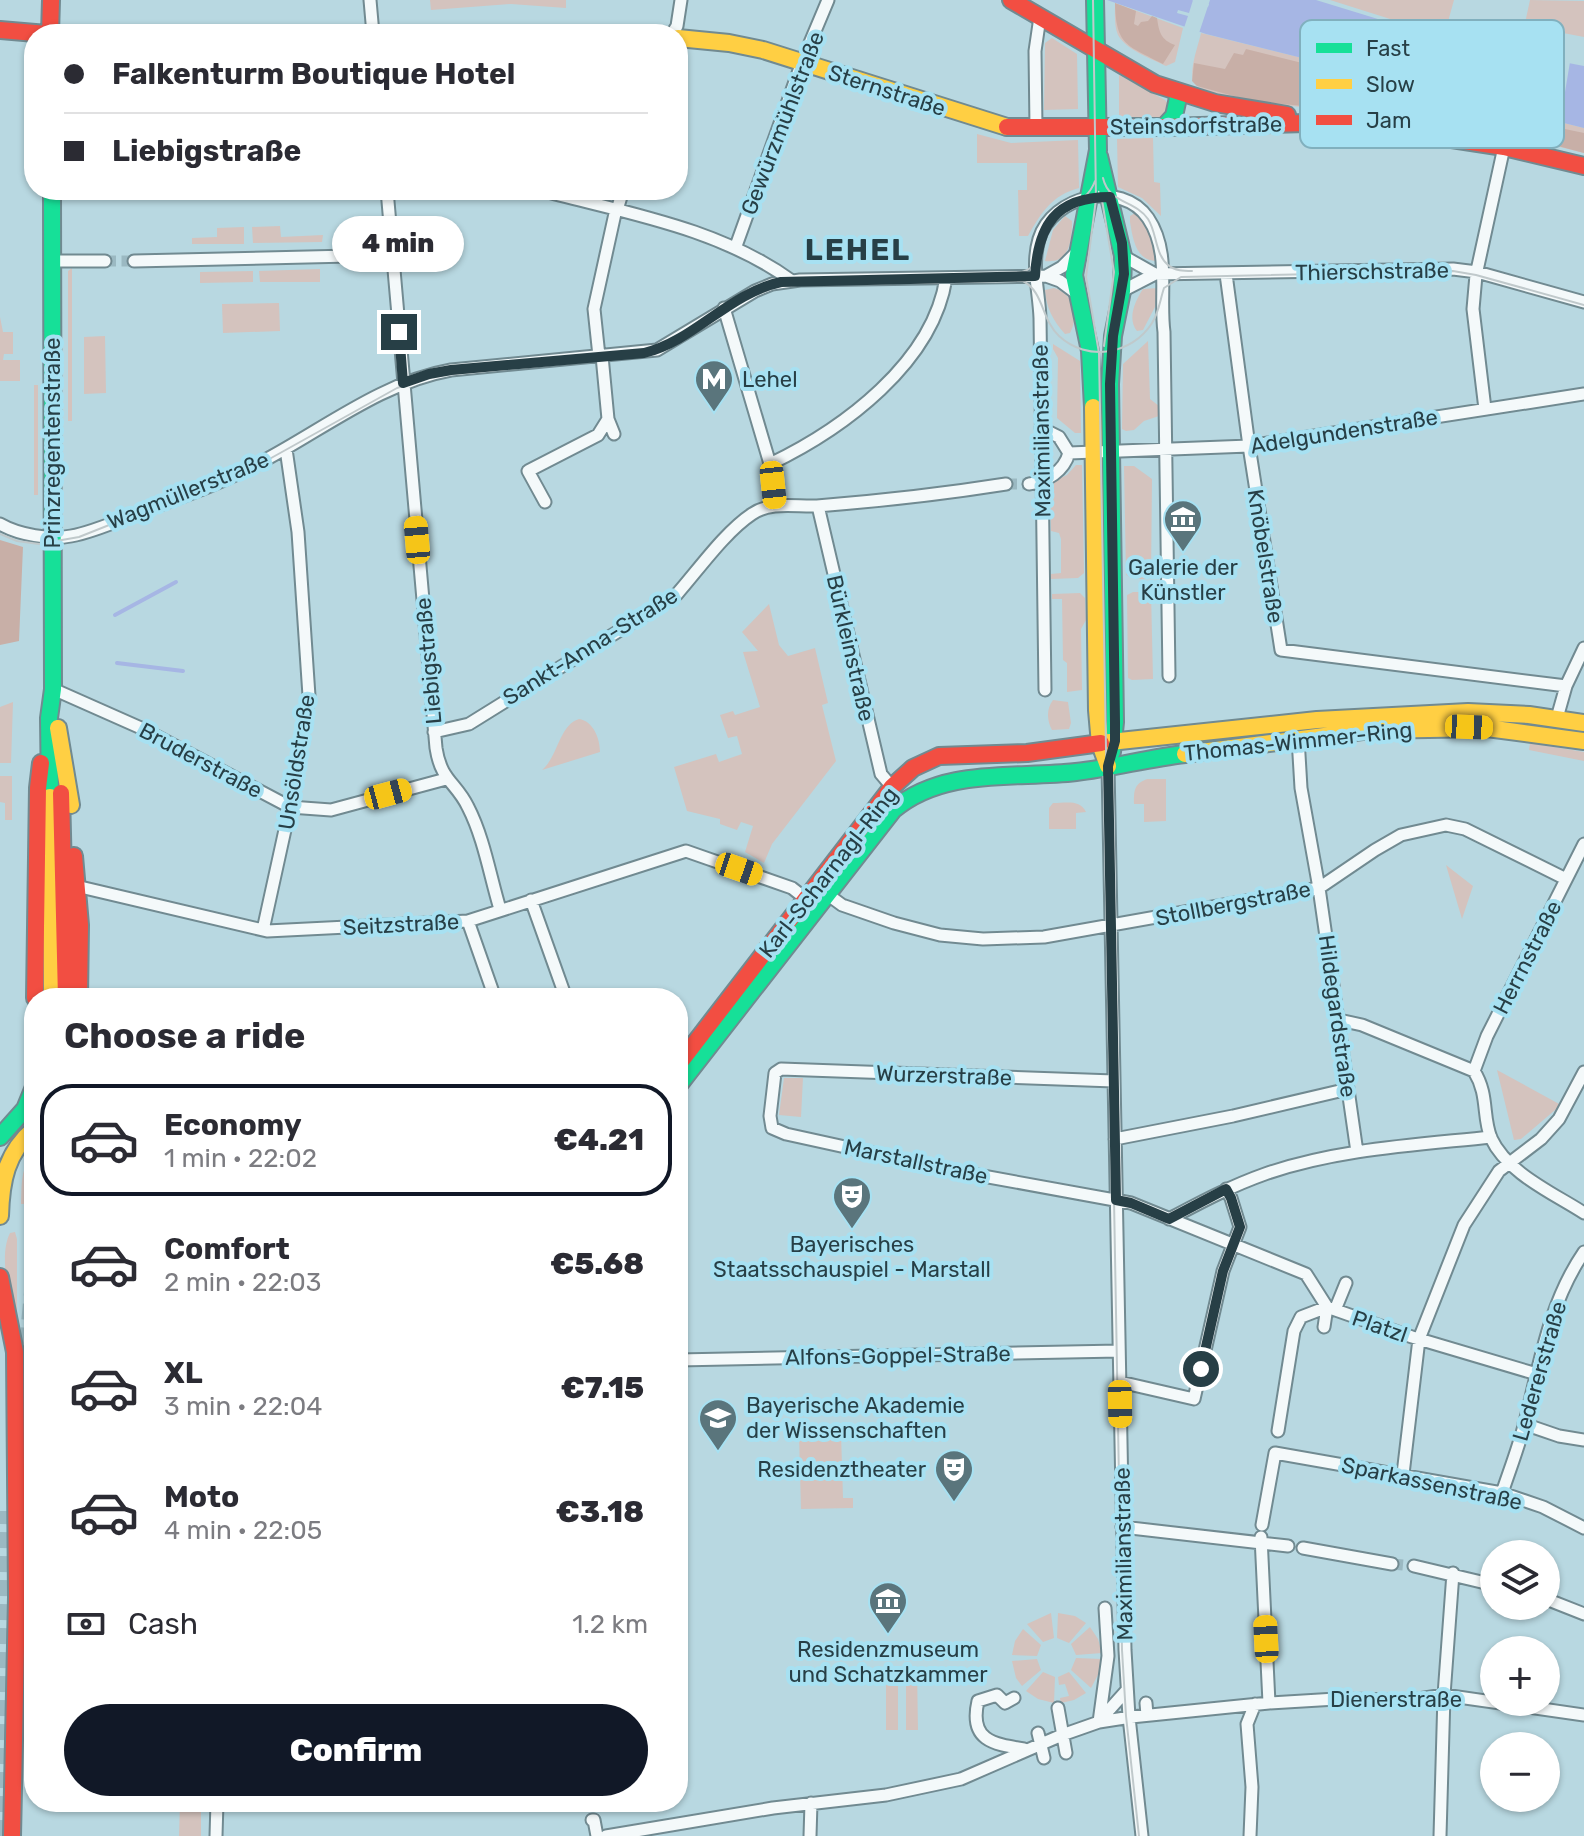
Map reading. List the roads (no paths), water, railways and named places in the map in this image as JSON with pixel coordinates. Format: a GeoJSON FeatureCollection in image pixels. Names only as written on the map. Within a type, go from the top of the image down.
{"type":"FeatureCollection","features":[{"type":"Feature","properties":{"kind":"main road"},"geometry":{"type":"LineString","coordinates":[[49,24],[51,0]]}},
{"type":"Feature","properties":{"kind":"main road","name":"Steinsdorfstraße"},"geometry":{"type":"LineString","coordinates":[[1011,0],[1155,84],[1240,108],[1300,116]]}},
{"type":"Feature","properties":{"kind":"main road","name":"Maximilianstraße"},"geometry":{"type":"LineString","coordinates":[[1095,0],[1098,150],[1123,256],[1122,291],[1102,452]]}},
{"type":"Feature","properties":{"kind":"main road"},"geometry":{"type":"LineString","coordinates":[[0,30],[24,32]]}},
{"type":"Feature","properties":{"kind":"main road","name":"Sternstraße"},"geometry":{"type":"LineString","coordinates":[[688,39],[729,43],[802,62],[991,124],[1036,128],[1097,127]]}},
{"type":"Feature","properties":{"kind":"main road"},"geometry":{"type":"LineString","coordinates":[[1164,127],[1174,116],[1179,93]]}},
{"type":"Feature","properties":{"kind":"main road","name":"Steinsdorfstraße"},"geometry":{"type":"LineString","coordinates":[[1097,127],[1300,123]]}},
{"type":"Feature","properties":{"kind":"main road","name":"Steinsdorfstraße"},"geometry":{"type":"LineString","coordinates":[[1508,148],[1584,166]]}},
{"type":"Feature","properties":{"kind":"main road","name":"Maximilianstraße"},"geometry":{"type":"LineString","coordinates":[[1098,150],[1074,275],[1090,353],[1102,452],[1108,766]]}},
{"type":"Feature","properties":{"kind":"main road","name":"Prinzregentenstraße"},"geometry":{"type":"LineString","coordinates":[[52,200],[52,988]]}},
{"type":"Feature","properties":{"kind":"main road","name":"Thomas-Wimmer-Ring"},"geometry":{"type":"LineString","coordinates":[[1108,743],[1226,729],[1421,713],[1498,713],[1584,723]]}},
{"type":"Feature","properties":{"kind":"main road"},"geometry":{"type":"LineString","coordinates":[[53,723],[71,798],[80,925],[79,988]]}},
{"type":"Feature","properties":{"kind":"main road"},"geometry":{"type":"LineString","coordinates":[[35,988],[38,788],[53,723]]}},
{"type":"Feature","properties":{"kind":"main road","name":"Prinzregentenstraße"},"geometry":{"type":"LineString","coordinates":[[53,723],[64,862],[66,988]]}},
{"type":"Feature","properties":{"kind":"main road","name":"Thomas-Wimmer-Ring"},"geometry":{"type":"LineString","coordinates":[[1108,766],[1370,730],[1451,727],[1526,731],[1584,741]]}},
{"type":"Feature","properties":{"kind":"main road"},"geometry":{"type":"LineString","coordinates":[[1221,750],[1230,737],[1226,729]]}},
{"type":"Feature","properties":{"kind":"main road","name":"Karl-Scharnagl-Ring"},"geometry":{"type":"LineString","coordinates":[[688,1052],[892,787],[922,762],[956,754],[1027,753],[1108,743]]}},
{"type":"Feature","properties":{"kind":"main road"},"geometry":{"type":"LineString","coordinates":[[922,762],[923,775],[935,786]]}},
{"type":"Feature","properties":{"kind":"main road","name":"Karl-Scharnagl-Ring"},"geometry":{"type":"LineString","coordinates":[[688,1073],[893,810],[935,786],[951,781],[1078,772],[1108,766]]}},
{"type":"Feature","properties":{"kind":"main road"},"geometry":{"type":"LineString","coordinates":[[0,1137],[24,1109]]}},
{"type":"Feature","properties":{"kind":"main road"},"geometry":{"type":"LineString","coordinates":[[14,1121],[24,1116]]}},
{"type":"Feature","properties":{"kind":"main road"},"geometry":{"type":"LineString","coordinates":[[0,1216],[1,1180],[5,1164],[24,1138]]}},
{"type":"Feature","properties":{"kind":"main road"},"geometry":{"type":"LineString","coordinates":[[0,1277],[14,1343],[8,1598],[12,1836]]}},
{"type":"Feature","properties":{"kind":"main road"},"geometry":{"type":"LineString","coordinates":[[0,1325],[5,1377],[5,1511]]}},
{"type":"Feature","properties":{"kind":"street"},"geometry":{"type":"LineString","coordinates":[[370,0],[372,24]]}},
{"type":"Feature","properties":{"kind":"street"},"geometry":{"type":"LineString","coordinates":[[677,24],[681,0]]}},
{"type":"Feature","properties":{"kind":"street","name":"Gewürzmühlstraße"},"geometry":{"type":"LineString","coordinates":[[736,246],[802,62],[828,0]]}},
{"type":"Feature","properties":{"kind":"street"},"geometry":{"type":"LineString","coordinates":[[1036,128],[1035,51],[1040,17]]}},
{"type":"Feature","properties":{"kind":"street"},"geometry":{"type":"LineString","coordinates":[[1485,409],[1473,309],[1477,272],[1504,148]]}},
{"type":"Feature","properties":{"kind":"street","name":"Maximilianstraße"},"geometry":{"type":"LineString","coordinates":[[1045,690],[1039,241],[1046,224],[1060,210],[1087,198],[1110,197],[1129,201],[1148,217],[1158,243],[1169,676]]}},
{"type":"Feature","properties":{"kind":"street","name":"Liebigstraße"},"geometry":{"type":"LineString","coordinates":[[388,200],[436,748],[446,779],[463,798],[473,817],[500,909]]}},
{"type":"Feature","properties":{"kind":"street"},"geometry":{"type":"LineString","coordinates":[[578,200],[736,246],[792,281],[1041,276],[1060,281],[1076,293]]}},
{"type":"Feature","properties":{"kind":"street"},"geometry":{"type":"LineString","coordinates":[[614,434],[608,419],[594,309],[620,200]]}},
{"type":"Feature","properties":{"kind":"street"},"geometry":{"type":"LineString","coordinates":[[1041,276],[1062,267],[1077,252]]}},
{"type":"Feature","properties":{"kind":"street"},"geometry":{"type":"LineString","coordinates":[[134,261],[393,255]]}},
{"type":"Feature","properties":{"kind":"street","name":"Thierschstraße"},"geometry":{"type":"LineString","coordinates":[[1123,256],[1159,274]]}},
{"type":"Feature","properties":{"kind":"street"},"geometry":{"type":"LineString","coordinates":[[53,261],[105,261]]}},
{"type":"Feature","properties":{"kind":"street","name":"Thierschstraße"},"geometry":{"type":"LineString","coordinates":[[1122,291],[1159,274],[1453,269],[1477,272],[1584,302]]}},
{"type":"Feature","properties":{"kind":"street","name":"Knöbelstraße"},"geometry":{"type":"LineString","coordinates":[[1226,274],[1281,650],[1566,686]]}},
{"type":"Feature","properties":{"kind":"street"},"geometry":{"type":"LineString","coordinates":[[770,464],[857,409],[882,389],[921,343],[940,304],[946,278]]}},
{"type":"Feature","properties":{"kind":"street","name":"Wagmüllerstraße"},"geometry":{"type":"LineString","coordinates":[[0,524],[31,534],[79,534],[242,472],[403,383],[451,370],[657,350],[763,287],[792,281]]}},
{"type":"Feature","properties":{"kind":"street"},"geometry":{"type":"LineString","coordinates":[[724,308],[770,464],[775,505]]}},
{"type":"Feature","properties":{"kind":"street"},"geometry":{"type":"LineString","coordinates":[[1090,353],[1112,354]]}},
{"type":"Feature","properties":{"kind":"street","name":"Adelgundenstraße"},"geometry":{"type":"LineString","coordinates":[[1102,452],[1249,446],[1584,394]]}},
{"type":"Feature","properties":{"kind":"street"},"geometry":{"type":"LineString","coordinates":[[545,502],[528,471],[598,435],[608,419]]}},
{"type":"Feature","properties":{"kind":"street"},"geometry":{"type":"LineString","coordinates":[[1029,484],[1042,481],[1061,468],[1069,453],[1057,435],[1041,428]]}},
{"type":"Feature","properties":{"kind":"street","name":"Unsöldstraße"},"geometry":{"type":"LineString","coordinates":[[263,930],[290,807],[309,696],[298,532],[286,449]]}},
{"type":"Feature","properties":{"kind":"street"},"geometry":{"type":"LineString","coordinates":[[1069,453],[1102,452]]}},
{"type":"Feature","properties":{"kind":"street","name":"Sankt-Anna-Straße"},"geometry":{"type":"LineString","coordinates":[[434,732],[469,724],[667,601],[754,512],[775,505],[818,506],[1006,484]]}},
{"type":"Feature","properties":{"kind":"street","name":"Bürkleinstraße"},"geometry":{"type":"LineString","coordinates":[[818,506],[876,756],[881,774],[892,787]]}},
{"type":"Feature","properties":{"kind":"street"},"geometry":{"type":"LineString","coordinates":[[1557,718],[1566,686],[1584,648]]}},
{"type":"Feature","properties":{"kind":"street","name":"Bruderstraße"},"geometry":{"type":"LineString","coordinates":[[53,692],[141,728],[290,807],[331,810],[446,779]]}},
{"type":"Feature","properties":{"kind":"street","name":"Hildegardstraße"},"geometry":{"type":"LineString","coordinates":[[1298,738],[1301,788],[1319,888],[1357,1152]]}},
{"type":"Feature","properties":{"kind":"street","name":"Maximilianstraße"},"geometry":{"type":"LineString","coordinates":[[1108,766],[1127,1718],[1142,1836]]}},
{"type":"Feature","properties":{"kind":"street","name":"Stollbergstraße"},"geometry":{"type":"LineString","coordinates":[[827,894],[842,905],[894,923],[963,938],[1044,937],[1319,888],[1401,835],[1446,825],[1465,829],[1566,879]]}},
{"type":"Feature","properties":{"kind":"street","name":"Herrnstraße"},"geometry":{"type":"LineString","coordinates":[[1474,1071],[1487,1036],[1584,844]]}},
{"type":"Feature","properties":{"kind":"street","name":"Seitzstraße"},"geometry":{"type":"LineString","coordinates":[[76,886],[263,930],[468,921],[686,851],[792,888],[806,899]]}},
{"type":"Feature","properties":{"kind":"street"},"geometry":{"type":"LineString","coordinates":[[531,900],[562,988]]}},
{"type":"Feature","properties":{"kind":"street"},"geometry":{"type":"LineString","coordinates":[[468,921],[491,988]]}},
{"type":"Feature","properties":{"kind":"street"},"geometry":{"type":"LineString","coordinates":[[1339,1020],[1362,1025],[1474,1071],[1483,1085],[1491,1137],[1510,1162],[1584,1213]]}},
{"type":"Feature","properties":{"kind":"street","name":"Wurzerstraße"},"geometry":{"type":"LineString","coordinates":[[775,1073],[781,1069],[1114,1081]]}},
{"type":"Feature","properties":{"kind":"street"},"geometry":{"type":"LineString","coordinates":[[1403,1474],[1419,1339],[1464,1225],[1499,1171],[1541,1139],[1559,1119],[1584,1072]]}},
{"type":"Feature","properties":{"kind":"street","name":"Marstallstraße"},"geometry":{"type":"LineString","coordinates":[[775,1073],[770,1116],[772,1128],[786,1134],[950,1170],[1116,1200]]}},
{"type":"Feature","properties":{"kind":"street"},"geometry":{"type":"LineString","coordinates":[[1115,1139],[1348,1089]]}},
{"type":"Feature","properties":{"kind":"street"},"geometry":{"type":"LineString","coordinates":[[1169,1219],[1226,1189],[1268,1173],[1357,1152],[1491,1137]]}},
{"type":"Feature","properties":{"kind":"street"},"geometry":{"type":"LineString","coordinates":[[1120,1382],[1194,1399],[1223,1271],[1240,1227],[1226,1189]]}},
{"type":"Feature","properties":{"kind":"street","name":"Platzl"},"geometry":{"type":"LineString","coordinates":[[1116,1200],[1131,1203],[1306,1274],[1335,1310],[1337,1327]]}},
{"type":"Feature","properties":{"kind":"street","name":"Ledererstraße"},"geometry":{"type":"LineString","coordinates":[[1502,1493],[1524,1424],[1547,1329],[1565,1284],[1584,1252]]}},
{"type":"Feature","properties":{"kind":"street","name":"Platzl"},"geometry":{"type":"LineString","coordinates":[[1324,1327],[1346,1283]]}},
{"type":"Feature","properties":{"kind":"street","name":"Platzl"},"geometry":{"type":"LineString","coordinates":[[1278,1431],[1290,1331],[1301,1317],[1335,1310],[1530,1372]]}},
{"type":"Feature","properties":{"kind":"street","name":"Alfons-Goppel-Straße"},"geometry":{"type":"LineString","coordinates":[[688,1360],[1119,1351]]}},
{"type":"Feature","properties":{"kind":"street"},"geometry":{"type":"LineString","coordinates":[[1524,1424],[1559,1436],[1584,1440]]}},
{"type":"Feature","properties":{"kind":"street","name":"Sparkassenstraße"},"geometry":{"type":"LineString","coordinates":[[1261,1535],[1279,1453],[1502,1493],[1543,1507],[1584,1528]]}},
{"type":"Feature","properties":{"kind":"street"},"geometry":{"type":"LineString","coordinates":[[1122,1527],[1261,1535],[1288,1546]]}},
{"type":"Feature","properties":{"kind":"street"},"geometry":{"type":"LineString","coordinates":[[1261,1535],[1269,1703]]}},
{"type":"Feature","properties":{"kind":"street"},"geometry":{"type":"LineString","coordinates":[[1303,1548],[1392,1564]]}},
{"type":"Feature","properties":{"kind":"street"},"geometry":{"type":"LineString","coordinates":[[1414,1566],[1480,1581]]}},
{"type":"Feature","properties":{"kind":"street"},"geometry":{"type":"LineString","coordinates":[[1440,1836],[1444,1695],[1453,1573]]}},
{"type":"Feature","properties":{"kind":"street"},"geometry":{"type":"LineString","coordinates":[[1560,1605],[1584,1614]]}},
{"type":"Feature","properties":{"kind":"street"},"geometry":{"type":"LineString","coordinates":[[1099,1722],[1106,1706],[1105,1608]]}},
{"type":"Feature","properties":{"kind":"street"},"geometry":{"type":"LineString","coordinates":[[1106,1706],[1127,1690]]}},
{"type":"Feature","properties":{"kind":"street"},"geometry":{"type":"LineString","coordinates":[[1092,1693],[1106,1706],[1127,1718]]}},
{"type":"Feature","properties":{"kind":"street"},"geometry":{"type":"LineString","coordinates":[[1014,1698],[1005,1703],[997,1695],[978,1701],[976,1724],[991,1742],[1026,1750]]}},
{"type":"Feature","properties":{"kind":"street","name":"Dienerstraße"},"geometry":{"type":"LineString","coordinates":[[606,1836],[773,1808],[963,1783],[1026,1750],[1038,1738],[1127,1718],[1146,1709],[1336,1699],[1412,1700],[1444,1695],[1584,1715]]}},
{"type":"Feature","properties":{"kind":"street"},"geometry":{"type":"LineString","coordinates":[[1250,1836],[1252,1787],[1247,1724],[1253,1705]]}},
{"type":"Feature","properties":{"kind":"street"},"geometry":{"type":"LineString","coordinates":[[1058,1708],[1066,1753]]}},
{"type":"Feature","properties":{"kind":"street"},"geometry":{"type":"LineString","coordinates":[[1038,1738],[1044,1758]]}},
{"type":"Feature","properties":{"kind":"street"},"geometry":{"type":"LineString","coordinates":[[901,1776],[902,1791]]}},
{"type":"Feature","properties":{"kind":"street"},"geometry":{"type":"LineString","coordinates":[[803,1791],[809,1804],[810,1836]]}},
{"type":"Feature","properties":{"kind":"street"},"geometry":{"type":"LineString","coordinates":[[886,1795],[897,1805]]}},
{"type":"Feature","properties":{"kind":"street"},"geometry":{"type":"LineString","coordinates":[[773,1808],[773,1823]]}},
{"type":"Feature","properties":{"kind":"street"},"geometry":{"type":"LineString","coordinates":[[216,1836],[217,1812]]}},
{"type":"Feature","properties":{"kind":"street"},"geometry":{"type":"LineString","coordinates":[[592,1820],[597,1836]]}},
{"type":"Feature","properties":{"kind":"street"},"geometry":{"type":"LineString","coordinates":[[697,1820],[697,1836]]}},
{"type":"Feature","properties":{"kind":"water"},"geometry":{"type":"Polygon","coordinates":[[[1107,0],[1192,0],[1208,7],[1209,4],[1196,0],[1316,0],[1381,20],[1300,20],[1300,57],[1206,34],[1107,0]]]}},
{"type":"Feature","properties":{"kind":"water"},"geometry":{"type":"Polygon","coordinates":[[[1564,62],[1584,66],[1584,128],[1564,123],[1564,62]]]}},
{"type":"Feature","properties":{"kind":"waterway"},"geometry":{"type":"LineString","coordinates":[[115,615],[176,582]]}},
{"type":"Feature","properties":{"kind":"waterway"},"geometry":{"type":"LineString","coordinates":[[117,663],[183,671]]}},
{"type":"Feature","properties":{"kind":"tunnel"},"geometry":{"type":"LineString","coordinates":[[105,261],[134,261]]}},
{"type":"Feature","properties":{"kind":"tunnel"},"geometry":{"type":"LineString","coordinates":[[1006,484],[1029,484]]}},
{"type":"Feature","properties":{"kind":"tunnel"},"geometry":{"type":"LineString","coordinates":[[22,1471],[24,1448]]}},
{"type":"Feature","properties":{"kind":"tunnel"},"geometry":{"type":"LineString","coordinates":[[0,1836],[5,1511]]}},
{"type":"Feature","properties":{"kind":"tunnel"},"geometry":{"type":"LineString","coordinates":[[1392,1564],[1414,1566]]}},
{"type":"Feature","properties":{"kind":"tram line"},"geometry":{"type":"LineString","coordinates":[[1093,0],[1096,199],[1086,277],[1099,353],[1122,1650],[1139,1836]]}},
{"type":"Feature","properties":{"kind":"tram line"},"geometry":{"type":"LineString","coordinates":[[1103,178],[1111,193],[1148,219],[1161,255],[1168,265],[1177,270],[1192,271]]}},
{"type":"Feature","properties":{"kind":"tram line"},"geometry":{"type":"LineString","coordinates":[[1005,274],[1031,267],[1037,259],[1049,223],[1087,195],[1095,181]]}},
{"type":"Feature","properties":{"kind":"tram line"},"geometry":{"type":"LineString","coordinates":[[1102,200],[1114,272],[1104,346]]}},
{"type":"Feature","properties":{"kind":"tram line"},"geometry":{"type":"LineString","coordinates":[[0,534],[17,541],[39,544],[79,537],[255,467],[397,388],[434,376],[657,353],[745,299],[782,285],[1023,281],[1035,292],[1059,336],[1070,344],[1095,352],[1121,348],[1143,334],[1154,319],[1164,288],[1181,277],[1453,271],[1584,305]]}},
{"type":"Feature","properties":{"kind":"place","name":"Lehel"},"geometry":{"type":"Point","coordinates":[714,413]}},
{"type":"Feature","properties":{"kind":"place","name":"Galerie der Künstler"},"geometry":{"type":"Point","coordinates":[1183,553]}},
{"type":"Feature","properties":{"kind":"place","name":"Bayerisches Staatsschauspiel - Marstall"},"geometry":{"type":"Point","coordinates":[852,1230]}},
{"type":"Feature","properties":{"kind":"place","name":"Bayerische Akademie der Wissenschaften"},"geometry":{"type":"Point","coordinates":[718,1452]}},
{"type":"Feature","properties":{"kind":"place","name":"Residenztheater"},"geometry":{"type":"Point","coordinates":[954,1503]}},
{"type":"Feature","properties":{"kind":"place","name":"Residenzmuseum und Schatzkammer"},"geometry":{"type":"Point","coordinates":[888,1635]}},
{"type":"Feature","properties":{"kind":"district","name":"LEHEL"},"geometry":{"type":"Point","coordinates":[858,250]}}]}
